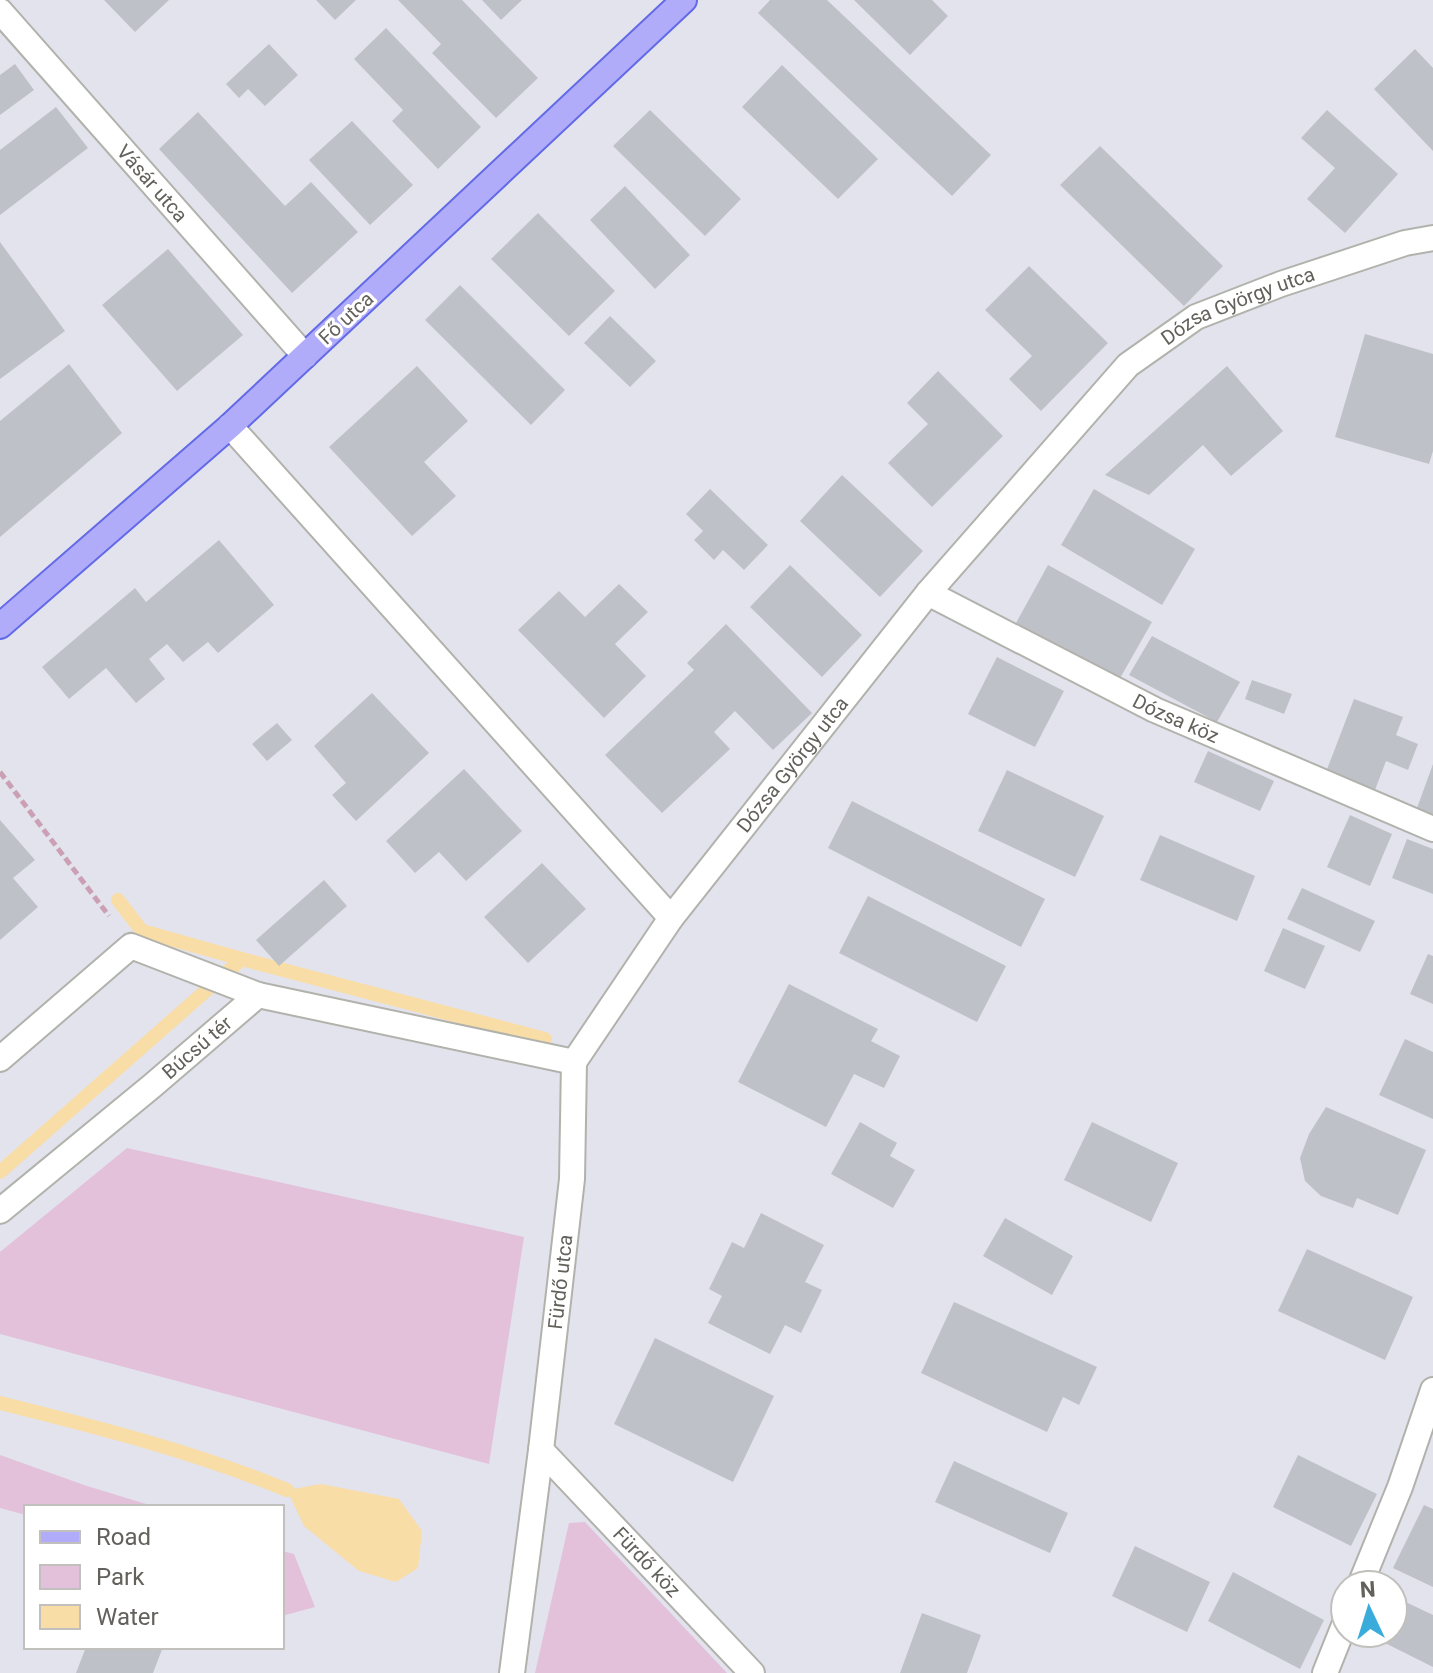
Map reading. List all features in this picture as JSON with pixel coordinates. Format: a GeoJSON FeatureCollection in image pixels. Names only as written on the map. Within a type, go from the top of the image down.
{"type":"FeatureCollection","features":[{"type":"Feature","properties":{"kind":"main road","name":"Fő utca"},"geometry":{"type":"LineString","coordinates":[[0,626],[230,426],[684,0]]}},
{"type":"Feature","properties":{"kind":"street","name":"Vásár utca"},"geometry":{"type":"LineString","coordinates":[[0,11],[305,356]]}},
{"type":"Feature","properties":{"kind":"street","name":"Dózsa György utca"},"geometry":{"type":"LineString","coordinates":[[671,918],[928,593],[1128,365],[1196,317],[1281,284],[1405,243],[1433,238]]}},
{"type":"Feature","properties":{"kind":"street"},"geometry":{"type":"LineString","coordinates":[[0,1059],[131,946],[250,992],[574,1062],[671,918],[230,426]]}},
{"type":"Feature","properties":{"kind":"street","name":"Dózsa köz"},"geometry":{"type":"LineString","coordinates":[[928,593],[1155,710],[1433,829]]}},
{"type":"Feature","properties":{"kind":"street","name":"Búcsú tér"},"geometry":{"type":"LineString","coordinates":[[0,1211],[152,1086],[250,992]]}},
{"type":"Feature","properties":{"kind":"street","name":"Fürdő utca"},"geometry":{"type":"LineString","coordinates":[[512,1673],[572,1179],[574,1062]]}},
{"type":"Feature","properties":{"kind":"street"},"geometry":{"type":"LineString","coordinates":[[1367,1569],[1400,1487],[1433,1390]]}},
{"type":"Feature","properties":{"kind":"street","name":"Fürdő köz"},"geometry":{"type":"LineString","coordinates":[[541,1450],[752,1673]]}},
{"type":"Feature","properties":{"kind":"street"},"geometry":{"type":"LineString","coordinates":[[1325,1673],[1335,1649]]}},
{"type":"Feature","properties":{"kind":"path"},"geometry":{"type":"LineString","coordinates":[[0,772],[131,946]]}},
{"type":"Feature","properties":{"kind":"green space"},"geometry":{"type":"Polygon","coordinates":[[[127,1148],[524,1237],[489,1464],[0,1334],[0,1252],[127,1148]]]}},
{"type":"Feature","properties":{"kind":"green space"},"geometry":{"type":"Polygon","coordinates":[[[0,1455],[149,1505],[24,1505],[24,1514],[0,1508],[0,1455]]]}},
{"type":"Feature","properties":{"kind":"green space"},"geometry":{"type":"Polygon","coordinates":[[[585,1522],[727,1673],[535,1673],[569,1523],[585,1522]]]}},
{"type":"Feature","properties":{"kind":"green space"},"geometry":{"type":"Polygon","coordinates":[[[284,1552],[294,1554],[315,1607],[284,1615],[284,1552]]]}},
{"type":"Feature","properties":{"kind":"water"},"geometry":{"type":"Polygon","coordinates":[[[321,1484],[399,1499],[422,1531],[418,1568],[396,1582],[359,1571],[304,1526],[287,1490],[321,1484]]]}},
{"type":"Feature","properties":{"kind":"building"},"geometry":{"type":"Polygon","coordinates":[[[104,0],[169,0],[135,32],[104,0]]]}},
{"type":"Feature","properties":{"kind":"building"},"geometry":{"type":"Polygon","coordinates":[[[316,0],[356,0],[335,20],[316,0]]]}},
{"type":"Feature","properties":{"kind":"building"},"geometry":{"type":"Polygon","coordinates":[[[398,0],[462,0],[538,78],[496,118],[432,53],[441,44],[398,0]]]}},
{"type":"Feature","properties":{"kind":"building"},"geometry":{"type":"Polygon","coordinates":[[[482,0],[522,0],[501,20],[482,0]]]}},
{"type":"Feature","properties":{"kind":"building"},"geometry":{"type":"Polygon","coordinates":[[[770,0],[827,0],[991,155],[952,196],[758,13],[770,0]]]}},
{"type":"Feature","properties":{"kind":"building"},"geometry":{"type":"Polygon","coordinates":[[[854,0],[932,0],[948,16],[910,55],[854,0]]]}},
{"type":"Feature","properties":{"kind":"building"},"geometry":{"type":"Polygon","coordinates":[[[386,28],[481,127],[438,169],[392,121],[403,110],[354,59],[386,28]]]}},
{"type":"Feature","properties":{"kind":"building"},"geometry":{"type":"Polygon","coordinates":[[[269,44],[298,75],[265,106],[248,89],[239,98],[226,84],[269,44]]]}},
{"type":"Feature","properties":{"kind":"building"},"geometry":{"type":"Polygon","coordinates":[[[1415,49],[1433,68],[1433,151],[1374,89],[1415,49]]]}},
{"type":"Feature","properties":{"kind":"building"},"geometry":{"type":"Polygon","coordinates":[[[15,64],[34,90],[0,115],[0,75],[15,64]]]}},
{"type":"Feature","properties":{"kind":"building"},"geometry":{"type":"Polygon","coordinates":[[[782,65],[878,159],[838,199],[742,107],[782,65]]]}},
{"type":"Feature","properties":{"kind":"building"},"geometry":{"type":"Polygon","coordinates":[[[56,107],[88,148],[0,215],[0,150],[56,107]]]}},
{"type":"Feature","properties":{"kind":"building"},"geometry":{"type":"Polygon","coordinates":[[[650,110],[741,199],[705,236],[613,146],[650,110]]]}},
{"type":"Feature","properties":{"kind":"building"},"geometry":{"type":"Polygon","coordinates":[[[1327,110],[1398,174],[1345,233],[1307,199],[1335,168],[1301,138],[1327,110]]]}},
{"type":"Feature","properties":{"kind":"building"},"geometry":{"type":"Polygon","coordinates":[[[198,112],[285,206],[311,182],[358,232],[292,293],[159,149],[198,112]]]}},
{"type":"Feature","properties":{"kind":"building"},"geometry":{"type":"Polygon","coordinates":[[[352,121],[413,185],[370,225],[309,160],[352,121]]]}},
{"type":"Feature","properties":{"kind":"building"},"geometry":{"type":"Polygon","coordinates":[[[1100,146],[1223,266],[1184,306],[1060,185],[1100,146]]]}},
{"type":"Feature","properties":{"kind":"building"},"geometry":{"type":"Polygon","coordinates":[[[625,186],[690,255],[655,289],[590,220],[625,186]]]}},
{"type":"Feature","properties":{"kind":"building"},"geometry":{"type":"Polygon","coordinates":[[[538,213],[615,291],[569,336],[491,259],[538,213]]]}},
{"type":"Feature","properties":{"kind":"building"},"geometry":{"type":"Polygon","coordinates":[[[0,242],[65,331],[0,379],[0,242]]]}},
{"type":"Feature","properties":{"kind":"building"},"geometry":{"type":"Polygon","coordinates":[[[168,249],[243,335],[177,391],[102,305],[168,249]]]}},
{"type":"Feature","properties":{"kind":"building"},"geometry":{"type":"Polygon","coordinates":[[[1029,266],[1108,343],[1041,411],[1009,379],[1032,356],[985,310],[1029,266]]]}},
{"type":"Feature","properties":{"kind":"building"},"geometry":{"type":"Polygon","coordinates":[[[460,285],[565,390],[531,425],[425,320],[460,285]]]}},
{"type":"Feature","properties":{"kind":"building"},"geometry":{"type":"Polygon","coordinates":[[[610,316],[656,361],[630,387],[584,343],[610,316]]]}},
{"type":"Feature","properties":{"kind":"building"},"geometry":{"type":"Polygon","coordinates":[[[1365,334],[1433,354],[1433,451],[1429,464],[1335,437],[1365,334]]]}},
{"type":"Feature","properties":{"kind":"building"},"geometry":{"type":"Polygon","coordinates":[[[69,364],[122,433],[0,537],[0,421],[69,364]]]}},
{"type":"Feature","properties":{"kind":"building"},"geometry":{"type":"Polygon","coordinates":[[[417,366],[468,421],[424,462],[456,496],[412,536],[329,447],[417,366]]]}},
{"type":"Feature","properties":{"kind":"building"},"geometry":{"type":"Polygon","coordinates":[[[1227,366],[1283,431],[1231,476],[1203,445],[1149,495],[1105,475],[1227,366]]]}},
{"type":"Feature","properties":{"kind":"building"},"geometry":{"type":"Polygon","coordinates":[[[938,371],[1003,436],[932,507],[888,463],[928,424],[907,403],[938,371]]]}},
{"type":"Feature","properties":{"kind":"building"},"geometry":{"type":"Polygon","coordinates":[[[842,475],[923,551],[880,597],[800,521],[842,475]]]}},
{"type":"Feature","properties":{"kind":"building"},"geometry":{"type":"Polygon","coordinates":[[[710,489],[768,545],[744,570],[723,550],[714,560],[694,540],[703,531],[686,514],[710,489]]]}},
{"type":"Feature","properties":{"kind":"building"},"geometry":{"type":"Polygon","coordinates":[[[1094,489],[1195,549],[1162,605],[1061,545],[1094,489]]]}},
{"type":"Feature","properties":{"kind":"building"},"geometry":{"type":"Polygon","coordinates":[[[219,540],[274,605],[218,653],[208,642],[183,662],[167,644],[149,659],[165,679],[136,703],[106,668],[69,699],[42,667],[135,588],[146,602],[219,540]]]}},
{"type":"Feature","properties":{"kind":"building"},"geometry":{"type":"Polygon","coordinates":[[[790,565],[862,635],[822,677],[750,607],[790,565]]]}},
{"type":"Feature","properties":{"kind":"building"},"geometry":{"type":"Polygon","coordinates":[[[1048,565],[1152,622],[1119,680],[1016,623],[1048,565]]]}},
{"type":"Feature","properties":{"kind":"building"},"geometry":{"type":"Polygon","coordinates":[[[619,584],[648,612],[615,644],[646,676],[604,718],[518,630],[559,591],[585,617],[619,584]]]}},
{"type":"Feature","properties":{"kind":"building"},"geometry":{"type":"Polygon","coordinates":[[[726,624],[812,713],[773,750],[735,711],[714,732],[730,749],[662,813],[605,755],[694,670],[687,663],[726,624]]]}},
{"type":"Feature","properties":{"kind":"building"},"geometry":{"type":"Polygon","coordinates":[[[1152,636],[1240,682],[1217,722],[1129,675],[1152,636]]]}},
{"type":"Feature","properties":{"kind":"building"},"geometry":{"type":"Polygon","coordinates":[[[997,657],[1064,691],[1035,747],[968,714],[997,657]]]}},
{"type":"Feature","properties":{"kind":"building"},"geometry":{"type":"Polygon","coordinates":[[[1252,680],[1292,694],[1284,714],[1245,699],[1252,680]]]}},
{"type":"Feature","properties":{"kind":"building"},"geometry":{"type":"Polygon","coordinates":[[[372,693],[429,753],[356,821],[332,795],[346,783],[314,746],[372,693]]]}},
{"type":"Feature","properties":{"kind":"building"},"geometry":{"type":"Polygon","coordinates":[[[1354,699],[1403,717],[1396,735],[1418,744],[1408,770],[1386,761],[1375,790],[1326,772],[1354,699]]]}},
{"type":"Feature","properties":{"kind":"building"},"geometry":{"type":"Polygon","coordinates":[[[277,723],[292,740],[267,761],[252,744],[277,723]]]}},
{"type":"Feature","properties":{"kind":"building"},"geometry":{"type":"Polygon","coordinates":[[[1208,751],[1274,781],[1260,811],[1194,782],[1208,751]]]}},
{"type":"Feature","properties":{"kind":"building"},"geometry":{"type":"Polygon","coordinates":[[[1433,764],[1433,814],[1417,808],[1433,764]]]}},
{"type":"Feature","properties":{"kind":"building"},"geometry":{"type":"Polygon","coordinates":[[[464,769],[522,831],[466,881],[439,852],[415,873],[386,841],[464,769]]]}},
{"type":"Feature","properties":{"kind":"building"},"geometry":{"type":"Polygon","coordinates":[[[1007,770],[1104,816],[1075,877],[978,831],[1007,770]]]}},
{"type":"Feature","properties":{"kind":"building"},"geometry":{"type":"Polygon","coordinates":[[[852,801],[1045,899],[1021,947],[828,848],[852,801]]]}},
{"type":"Feature","properties":{"kind":"building"},"geometry":{"type":"Polygon","coordinates":[[[1350,815],[1392,834],[1370,886],[1327,867],[1350,815]]]}},
{"type":"Feature","properties":{"kind":"building"},"geometry":{"type":"Polygon","coordinates":[[[0,820],[35,860],[13,878],[38,907],[0,940],[0,820]]]}},
{"type":"Feature","properties":{"kind":"building"},"geometry":{"type":"Polygon","coordinates":[[[1160,835],[1255,876],[1237,921],[1140,880],[1160,835]]]}},
{"type":"Feature","properties":{"kind":"building"},"geometry":{"type":"Polygon","coordinates":[[[1407,839],[1433,849],[1433,894],[1392,878],[1407,839]]]}},
{"type":"Feature","properties":{"kind":"building"},"geometry":{"type":"Polygon","coordinates":[[[542,863],[586,909],[528,963],[484,917],[542,863]]]}},
{"type":"Feature","properties":{"kind":"building"},"geometry":{"type":"Polygon","coordinates":[[[324,880],[347,906],[279,966],[256,940],[324,880]]]}},
{"type":"Feature","properties":{"kind":"building"},"geometry":{"type":"Polygon","coordinates":[[[1302,888],[1375,921],[1360,952],[1287,919],[1302,888]]]}},
{"type":"Feature","properties":{"kind":"building"},"geometry":{"type":"Polygon","coordinates":[[[868,896],[1006,966],[977,1022],[839,953],[868,896]]]}},
{"type":"Feature","properties":{"kind":"building"},"geometry":{"type":"Polygon","coordinates":[[[1283,928],[1325,946],[1305,989],[1264,971],[1283,928]]]}},
{"type":"Feature","properties":{"kind":"building"},"geometry":{"type":"Polygon","coordinates":[[[1428,954],[1433,956],[1433,1004],[1410,994],[1428,954]]]}},
{"type":"Feature","properties":{"kind":"building"},"geometry":{"type":"Polygon","coordinates":[[[789,984],[878,1029],[871,1041],[900,1056],[884,1088],[854,1074],[826,1127],[738,1082],[789,984]]]}},
{"type":"Feature","properties":{"kind":"building"},"geometry":{"type":"Polygon","coordinates":[[[1405,1039],[1433,1052],[1433,1119],[1379,1095],[1405,1039]]]}},
{"type":"Feature","properties":{"kind":"building"},"geometry":{"type":"Polygon","coordinates":[[[1326,1107],[1426,1150],[1398,1215],[1357,1198],[1353,1208],[1321,1196],[1305,1181],[1300,1158],[1309,1134],[1326,1107]]]}},
{"type":"Feature","properties":{"kind":"building"},"geometry":{"type":"Polygon","coordinates":[[[860,1122],[897,1143],[890,1156],[915,1170],[893,1208],[831,1174],[860,1122]]]}},
{"type":"Feature","properties":{"kind":"building"},"geometry":{"type":"Polygon","coordinates":[[[1092,1122],[1178,1163],[1151,1222],[1064,1180],[1092,1122]]]}},
{"type":"Feature","properties":{"kind":"building"},"geometry":{"type":"Polygon","coordinates":[[[761,1213],[824,1245],[805,1282],[822,1290],[801,1333],[785,1325],[770,1354],[708,1323],[722,1296],[709,1289],[732,1242],[744,1248],[761,1213]]]}},
{"type":"Feature","properties":{"kind":"building"},"geometry":{"type":"Polygon","coordinates":[[[1005,1218],[1073,1256],[1052,1295],[983,1256],[1005,1218]]]}},
{"type":"Feature","properties":{"kind":"building"},"geometry":{"type":"Polygon","coordinates":[[[1307,1249],[1413,1297],[1385,1360],[1278,1311],[1307,1249]]]}},
{"type":"Feature","properties":{"kind":"building"},"geometry":{"type":"Polygon","coordinates":[[[954,1302],[1097,1367],[1079,1405],[1063,1397],[1047,1432],[921,1373],[954,1302]]]}},
{"type":"Feature","properties":{"kind":"building"},"geometry":{"type":"Polygon","coordinates":[[[655,1338],[774,1396],[733,1482],[614,1424],[655,1338]]]}},
{"type":"Feature","properties":{"kind":"building"},"geometry":{"type":"Polygon","coordinates":[[[1298,1455],[1377,1494],[1351,1546],[1273,1507],[1298,1455]]]}},
{"type":"Feature","properties":{"kind":"building"},"geometry":{"type":"Polygon","coordinates":[[[954,1461],[1068,1513],[1050,1553],[935,1502],[954,1461]]]}},
{"type":"Feature","properties":{"kind":"building"},"geometry":{"type":"Polygon","coordinates":[[[1424,1505],[1433,1509],[1433,1587],[1409,1576],[1409,1569],[1393,1568],[1424,1505]]]}},
{"type":"Feature","properties":{"kind":"building"},"geometry":{"type":"Polygon","coordinates":[[[1135,1546],[1210,1582],[1187,1632],[1112,1596],[1135,1546]]]}},
{"type":"Feature","properties":{"kind":"building"},"geometry":{"type":"Polygon","coordinates":[[[1233,1572],[1324,1620],[1300,1669],[1208,1621],[1233,1572]]]}},
{"type":"Feature","properties":{"kind":"building"},"geometry":{"type":"Polygon","coordinates":[[[1409,1604],[1433,1615],[1433,1667],[1397,1649],[1409,1649],[1409,1604]]]}},
{"type":"Feature","properties":{"kind":"building"},"geometry":{"type":"Polygon","coordinates":[[[922,1613],[981,1635],[967,1673],[900,1673],[922,1613]]]}},
{"type":"Feature","properties":{"kind":"building"},"geometry":{"type":"Polygon","coordinates":[[[85,1649],[162,1649],[153,1673],[76,1673],[85,1649]]]}},
{"type":"Feature","properties":{"kind":"waterway"},"geometry":{"type":"LineString","coordinates":[[118,900],[142,931],[242,959]]}},
{"type":"Feature","properties":{"kind":"waterway"},"geometry":{"type":"LineString","coordinates":[[0,1172],[242,959],[545,1039]]}},
{"type":"Feature","properties":{"kind":"waterway"},"geometry":{"type":"LineString","coordinates":[[0,1403],[181,1452],[287,1490]]}}]}
